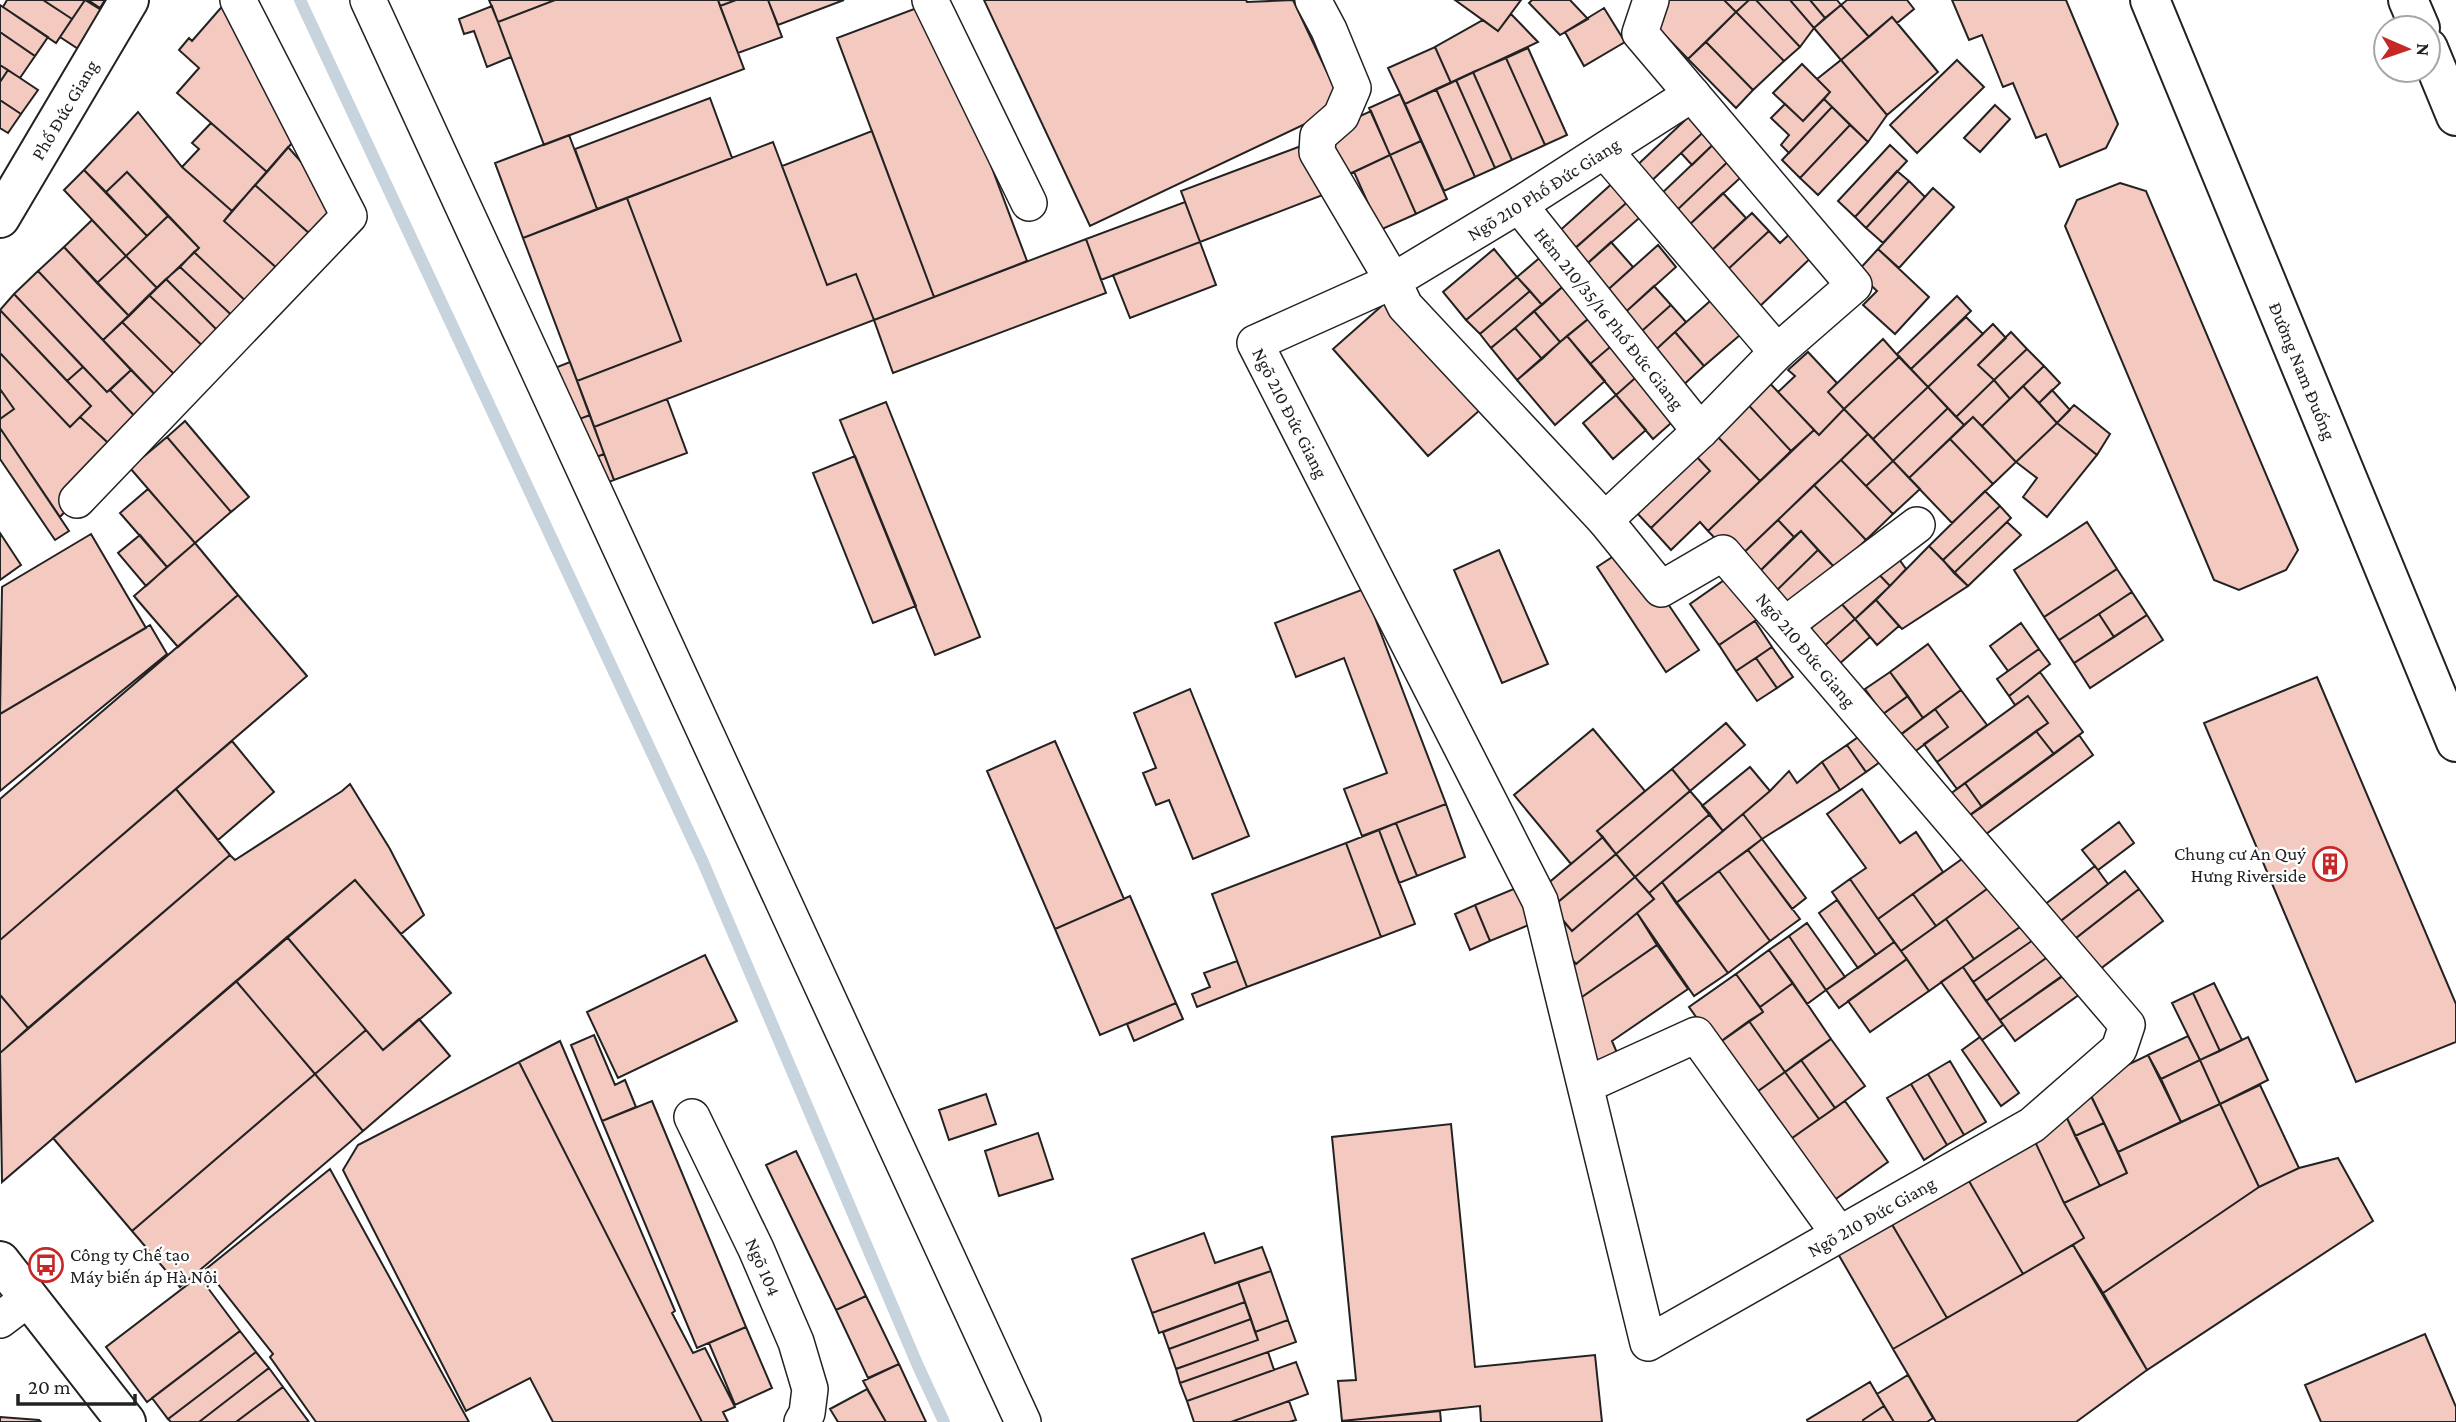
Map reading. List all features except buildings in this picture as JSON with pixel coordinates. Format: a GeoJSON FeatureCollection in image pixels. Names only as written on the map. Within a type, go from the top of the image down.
{"type":"FeatureCollection","features":[{"type":"Feature","properties":{"kind":"street","name":"Phố Đức Giang"},"geometry":{"type":"LineString","coordinates":[[0,218],[10,178],[129,0]]}},
{"type":"Feature","properties":{"kind":"street"},"geometry":{"type":"LineString","coordinates":[[77,500],[349,216],[238,0]]}},
{"type":"Feature","properties":{"kind":"street"},"geometry":{"type":"LineString","coordinates":[[368,0],[1023,1422]]}},
{"type":"Feature","properties":{"kind":"street"},"geometry":{"type":"LineString","coordinates":[[930,0],[1029,203]]}},
{"type":"Feature","properties":{"kind":"street"},"geometry":{"type":"LineString","coordinates":[[1313,0],[1329,30],[1353,88],[1341,116],[1318,136],[1317,152],[1405,306],[1605,520],[1700,431],[1777,352],[1854,285],[1640,33],[1651,0]]}},
{"type":"Feature","properties":{"kind":"street","name":"Đường Nam Đuống"},"geometry":{"type":"LineString","coordinates":[[2150,0],[2456,742]]}},
{"type":"Feature","properties":{"kind":"street"},"geometry":{"type":"LineString","coordinates":[[2442,82],[2456,116]]}},
{"type":"Feature","properties":{"kind":"street","name":"Ngõ 210 Phố Đức Giang"},"geometry":{"type":"LineString","coordinates":[[1393,281],[1519,205],[1692,94]]}},
{"type":"Feature","properties":{"kind":"street"},"geometry":{"type":"LineString","coordinates":[[1605,151],[1777,352]]}},
{"type":"Feature","properties":{"kind":"street","name":"Hẻm 210/35/16 Phố Đức Giang"},"geometry":{"type":"LineString","coordinates":[[1519,205],[1700,431]]}},
{"type":"Feature","properties":{"kind":"street","name":"Ngõ 210 Đức Giang"},"geometry":{"type":"LineString","coordinates":[[1393,281],[1255,343],[1540,901],[1648,1343],[2032,1125],[2119,1049],[2127,1026],[1723,553],[1661,589],[1605,520]]}},
{"type":"Feature","properties":{"kind":"street"},"geometry":{"type":"LineString","coordinates":[[1785,625],[1917,525]]}},
{"type":"Feature","properties":{"kind":"street"},"geometry":{"type":"LineString","coordinates":[[1586,1084],[1696,1035],[1839,1234]]}},
{"type":"Feature","properties":{"kind":"street","name":"Ngõ 104"},"geometry":{"type":"LineString","coordinates":[[692,1117],[756,1249],[796,1342],[810,1389],[807,1413],[802,1422]]}},
{"type":"Feature","properties":{"kind":"street"},"geometry":{"type":"LineString","coordinates":[[0,1261],[14,1309],[126,1422]]}},
{"type":"Feature","properties":{"kind":"waterway"},"geometry":{"type":"LineString","coordinates":[[300,0],[702,860],[944,1422]]}},
{"type":"Feature","properties":{"kind":"place","name":"Chung cư An Quý Hưng Riverside"},"geometry":{"type":"Point","coordinates":[2330,864]}},
{"type":"Feature","properties":{"kind":"place","name":"Công ty Chế tạo Máy biến áp Hà Nội"},"geometry":{"type":"Point","coordinates":[46,1265]}}]}
